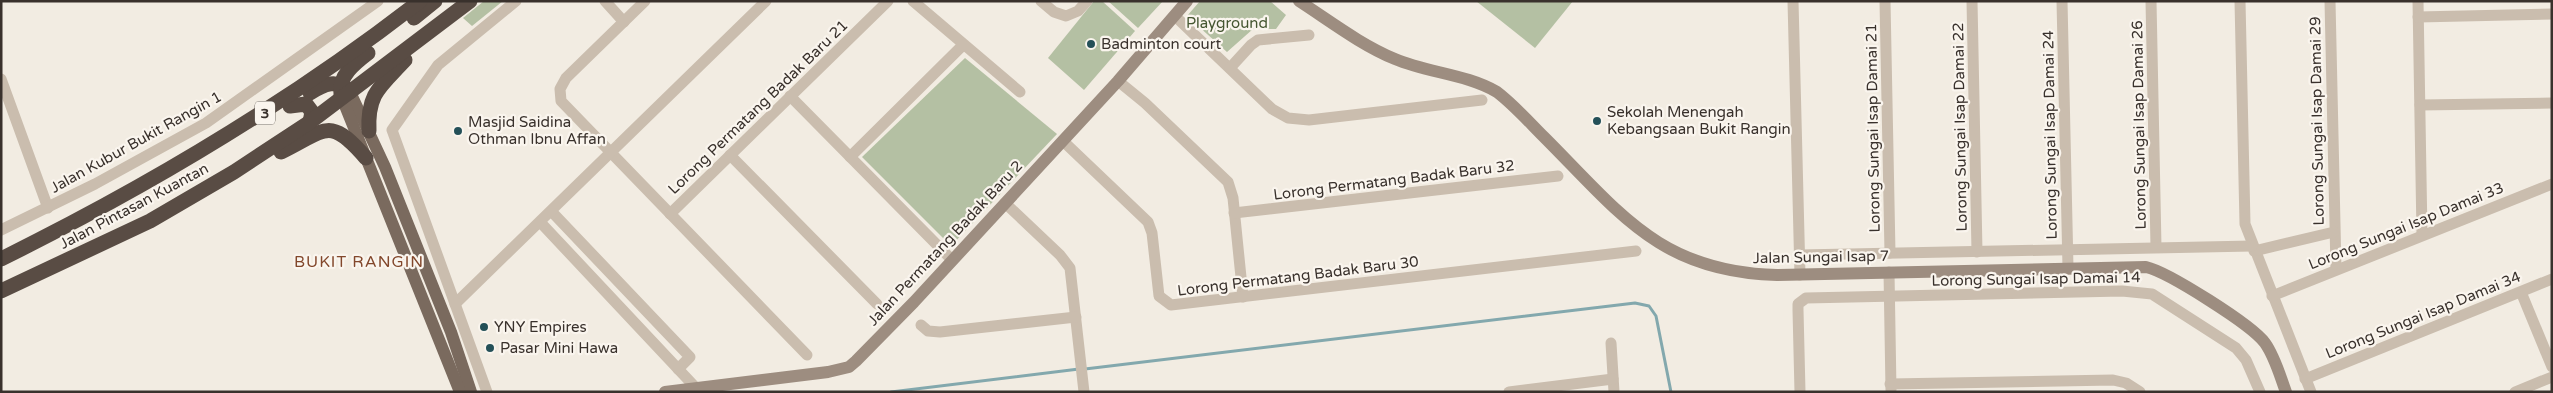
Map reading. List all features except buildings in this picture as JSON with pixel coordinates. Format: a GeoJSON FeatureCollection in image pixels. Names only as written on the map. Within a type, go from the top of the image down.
{"type":"FeatureCollection","features":[{"type":"Feature","properties":{"kind":"highway","name":"Jalan Pintasan Kuantan"},"geometry":{"type":"LineString","coordinates":[[1,259],[99,208],[224,138],[278,104],[349,55],[420,1]]}},
{"type":"Feature","properties":{"kind":"highway"},"geometry":{"type":"LineString","coordinates":[[99,208],[167,178],[232,144],[319,86],[329,83],[344,92],[353,65],[435,1]]}},
{"type":"Feature","properties":{"kind":"highway","name":"Jalan Pintasan Kuantan"},"geometry":{"type":"LineString","coordinates":[[1,291],[150,221],[234,172],[310,122],[344,92],[431,32],[470,1]]}},
{"type":"Feature","properties":{"kind":"highway"},"geometry":{"type":"LineString","coordinates":[[369,131],[369,107],[373,96],[431,32]]}},
{"type":"Feature","properties":{"kind":"highway"},"geometry":{"type":"LineString","coordinates":[[290,106],[306,104],[312,112],[310,122]]}},
{"type":"Feature","properties":{"kind":"highway"},"geometry":{"type":"LineString","coordinates":[[234,172],[324,131],[339,132],[346,136],[366,158]]}},
{"type":"Feature","properties":{"kind":"main road"},"geometry":{"type":"LineString","coordinates":[[344,92],[369,131],[451,332],[471,392]]}},
{"type":"Feature","properties":{"kind":"main road"},"geometry":{"type":"LineString","coordinates":[[344,92],[366,158],[460,392]]}},
{"type":"Feature","properties":{"kind":"street","name":"Jalan Kubur Bukit Rangin 1"},"geometry":{"type":"LineString","coordinates":[[1,230],[48,208],[206,123],[362,7],[378,1]]}},
{"type":"Feature","properties":{"kind":"street"},"geometry":{"type":"LineString","coordinates":[[487,392],[392,130],[438,65],[516,1]]}},
{"type":"Feature","properties":{"kind":"street"},"geometry":{"type":"LineString","coordinates":[[605,1],[624,22]]}},
{"type":"Feature","properties":{"kind":"street"},"geometry":{"type":"LineString","coordinates":[[645,1],[566,78],[560,94],[564,106],[807,355]]}},
{"type":"Feature","properties":{"kind":"street"},"geometry":{"type":"LineString","coordinates":[[455,304],[541,223],[766,1]]}},
{"type":"Feature","properties":{"kind":"street","name":"Lorong Permatang Badak Baru 21"},"geometry":{"type":"LineString","coordinates":[[670,214],[888,1]]}},
{"type":"Feature","properties":{"kind":"street"},"geometry":{"type":"LineString","coordinates":[[913,1],[1020,92]]}},
{"type":"Feature","properties":{"kind":"street"},"geometry":{"type":"LineString","coordinates":[[1041,1],[1054,12],[1066,16],[1078,12],[1087,1]]}},
{"type":"Feature","properties":{"kind":"street","name":"Jalan Permatang Badak Baru 2"},"geometry":{"type":"LineString","coordinates":[[665,392],[849,368],[1118,81],[1187,1]]}},
{"type":"Feature","properties":{"kind":"street","name":"Jalan Sungai Isap 7"},"geometry":{"type":"LineString","coordinates":[[1299,1],[1346,32],[1395,59],[1476,83],[1497,92],[1628,221],[1669,250],[1701,264],[1737,272],[1800,275],[2138,266],[2164,273],[2258,335],[2270,350],[2286,392]]}},
{"type":"Feature","properties":{"kind":"street"},"geometry":{"type":"LineString","coordinates":[[1793,1],[1800,275]]}},
{"type":"Feature","properties":{"kind":"street","name":"Lorong Sungai Isap Damai 21"},"geometry":{"type":"LineString","coordinates":[[1885,1],[1890,253]]}},
{"type":"Feature","properties":{"kind":"street","name":"Lorong Sungai Isap Damai 22"},"geometry":{"type":"LineString","coordinates":[[1972,1],[1977,252]]}},
{"type":"Feature","properties":{"kind":"street","name":"Lorong Sungai Isap Damai 24"},"geometry":{"type":"LineString","coordinates":[[2062,1],[2068,268]]}},
{"type":"Feature","properties":{"kind":"street","name":"Lorong Sungai Isap Damai 26"},"geometry":{"type":"LineString","coordinates":[[2151,1],[2156,247]]}},
{"type":"Feature","properties":{"kind":"street"},"geometry":{"type":"LineString","coordinates":[[2240,1],[2244,216],[2253,248],[2310,392]]}},
{"type":"Feature","properties":{"kind":"street","name":"Lorong Sungai Isap Damai 29"},"geometry":{"type":"LineString","coordinates":[[2330,1],[2336,269]]}},
{"type":"Feature","properties":{"kind":"street"},"geometry":{"type":"LineString","coordinates":[[2418,1],[2422,235]]}},
{"type":"Feature","properties":{"kind":"street"},"geometry":{"type":"LineString","coordinates":[[2418,17],[2552,14]]}},
{"type":"Feature","properties":{"kind":"street"},"geometry":{"type":"LineString","coordinates":[[1175,16],[1272,109],[1288,118],[1298,120],[1482,100]]}},
{"type":"Feature","properties":{"kind":"street"},"geometry":{"type":"LineString","coordinates":[[1230,68],[1250,45],[1258,40],[1309,35]]}},
{"type":"Feature","properties":{"kind":"street"},"geometry":{"type":"LineString","coordinates":[[850,156],[963,45]]}},
{"type":"Feature","properties":{"kind":"street"},"geometry":{"type":"LineString","coordinates":[[1,79],[48,208]]}},
{"type":"Feature","properties":{"kind":"street"},"geometry":{"type":"LineString","coordinates":[[1118,81],[1145,103],[1222,176],[1231,189],[1243,297]]}},
{"type":"Feature","properties":{"kind":"street"},"geometry":{"type":"LineString","coordinates":[[790,96],[952,260]]}},
{"type":"Feature","properties":{"kind":"street"},"geometry":{"type":"LineString","coordinates":[[2420,105],[2552,103]]}},
{"type":"Feature","properties":{"kind":"street","name":"Lorong Permatang Badak Baru 30"},"geometry":{"type":"LineString","coordinates":[[1062,141],[1148,222],[1152,233],[1158,291],[1162,300],[1171,305],[1636,251]]}},
{"type":"Feature","properties":{"kind":"street"},"geometry":{"type":"LineString","coordinates":[[730,155],[876,304]]}},
{"type":"Feature","properties":{"kind":"street","name":"Lorong Permatang Badak Baru 32"},"geometry":{"type":"LineString","coordinates":[[1234,213],[1558,176]]}},
{"type":"Feature","properties":{"kind":"street","name":"Lorong Sungai Isap Damai 33"},"geometry":{"type":"LineString","coordinates":[[2272,296],[2552,184]]}},
{"type":"Feature","properties":{"kind":"street"},"geometry":{"type":"LineString","coordinates":[[1005,203],[1066,261],[1072,275],[1084,392]]}},
{"type":"Feature","properties":{"kind":"street"},"geometry":{"type":"LineString","coordinates":[[552,212],[690,357],[678,369]]}},
{"type":"Feature","properties":{"kind":"street"},"geometry":{"type":"LineString","coordinates":[[541,223],[696,388]]}},
{"type":"Feature","properties":{"kind":"street"},"geometry":{"type":"LineString","coordinates":[[1800,255],[2156,247],[2253,248],[2334,232]]}},
{"type":"Feature","properties":{"kind":"street"},"geometry":{"type":"LineString","coordinates":[[1889,272],[1890,388],[2107,380],[2120,381],[2140,392]]}},
{"type":"Feature","properties":{"kind":"street","name":"Lorong Sungai Isap Damai 34"},"geometry":{"type":"LineString","coordinates":[[2305,379],[2552,279]]}},
{"type":"Feature","properties":{"kind":"street","name":"Lorong Sungai Isap Damai 14"},"geometry":{"type":"LineString","coordinates":[[1800,392],[1798,310],[1801,300],[1811,298],[1889,296],[2144,292],[2159,298],[2236,348],[2246,360],[2260,392]]}},
{"type":"Feature","properties":{"kind":"street"},"geometry":{"type":"LineString","coordinates":[[2521,292],[2552,367]]}},
{"type":"Feature","properties":{"kind":"street"},"geometry":{"type":"LineString","coordinates":[[921,326],[928,331],[940,332],[1076,317]]}},
{"type":"Feature","properties":{"kind":"street"},"geometry":{"type":"LineString","coordinates":[[1611,343],[1614,392]]}},
{"type":"Feature","properties":{"kind":"street"},"geometry":{"type":"LineString","coordinates":[[2515,392],[2552,377]]}},
{"type":"Feature","properties":{"kind":"street"},"geometry":{"type":"LineString","coordinates":[[1509,392],[1613,379]]}},
{"type":"Feature","properties":{"kind":"green space"},"geometry":{"type":"Polygon","coordinates":[[[484,1],[503,1],[472,26],[463,18],[484,1]]]}},
{"type":"Feature","properties":{"kind":"green space","name":"Badminton court"},"geometry":{"type":"Polygon","coordinates":[[[1094,1],[1102,1],[1135,31],[1084,90],[1048,58],[1094,1]]]}},
{"type":"Feature","properties":{"kind":"green space","name":"Playground"},"geometry":{"type":"Polygon","coordinates":[[[1108,1],[1163,1],[1138,28],[1108,1]]]}},
{"type":"Feature","properties":{"kind":"green space","name":"Playground"},"geometry":{"type":"Polygon","coordinates":[[[1200,1],[1270,1],[1286,15],[1276,29],[1253,29],[1227,52],[1187,16],[1200,1]]]}},
{"type":"Feature","properties":{"kind":"green space"},"geometry":{"type":"Polygon","coordinates":[[[1476,1],[1573,1],[1535,48],[1476,1]]]}},
{"type":"Feature","properties":{"kind":"green space"},"geometry":{"type":"Polygon","coordinates":[[[965,58],[1057,134],[951,246],[862,157],[965,58]]]}},
{"type":"Feature","properties":{"kind":"waterway"},"geometry":{"type":"LineString","coordinates":[[1085,369],[1635,303],[1649,306],[1656,316],[1671,392]]}},
{"type":"Feature","properties":{"kind":"waterway"},"geometry":{"type":"LineString","coordinates":[[891,392],[1079,369]]}},
{"type":"Feature","properties":{"kind":"place","name":"Badminton court"},"geometry":{"type":"Point","coordinates":[1091,44]}},
{"type":"Feature","properties":{"kind":"place","name":"Sekolah Menengah Kebangsaan Bukit Rangin"},"geometry":{"type":"Point","coordinates":[1597,121]}},
{"type":"Feature","properties":{"kind":"place","name":"Masjid Saidina Othman Ibnu Affan"},"geometry":{"type":"Point","coordinates":[458,131]}},
{"type":"Feature","properties":{"kind":"place","name":"YNY Empires"},"geometry":{"type":"Point","coordinates":[484,327]}},
{"type":"Feature","properties":{"kind":"place","name":"Pasar Mini Hawa"},"geometry":{"type":"Point","coordinates":[490,348]}},
{"type":"Feature","properties":{"kind":"district","name":"BUKIT RANGIN"},"geometry":{"type":"Point","coordinates":[359,262]}}]}
